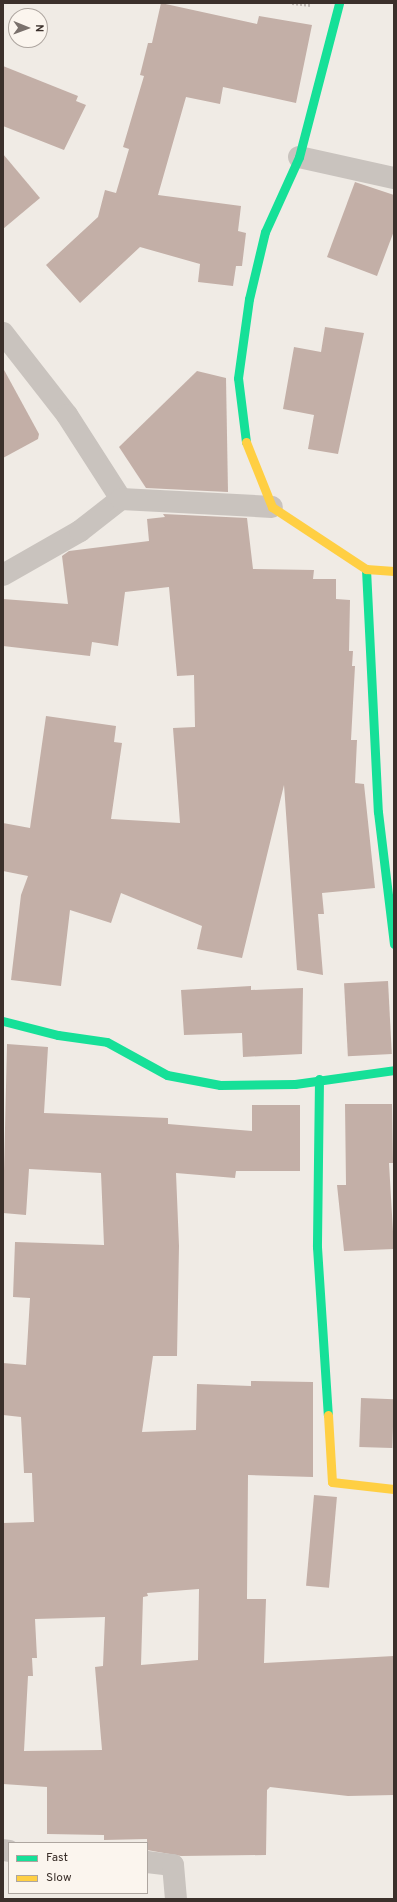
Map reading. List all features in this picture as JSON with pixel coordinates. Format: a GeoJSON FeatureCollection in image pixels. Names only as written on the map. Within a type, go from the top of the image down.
{"type":"FeatureCollection","features":[{"type":"Feature","properties":{"kind":"street"},"geometry":{"type":"LineString","coordinates":[[272,507],[246,442],[238,378],[250,299],[266,232],[300,157],[339,3]]}},
{"type":"Feature","properties":{"kind":"street"},"geometry":{"type":"LineString","coordinates":[[300,157],[394,178]]}},
{"type":"Feature","properties":{"kind":"street"},"geometry":{"type":"LineString","coordinates":[[3,333],[67,415],[121,500]]}},
{"type":"Feature","properties":{"kind":"street"},"geometry":{"type":"LineString","coordinates":[[3,575],[80,531],[121,500],[272,507],[366,569],[394,571]]}},
{"type":"Feature","properties":{"kind":"street"},"geometry":{"type":"LineString","coordinates":[[366,569],[378,812],[394,944]]}},
{"type":"Feature","properties":{"kind":"street"},"geometry":{"type":"LineString","coordinates":[[3,1021],[58,1035],[107,1042],[167,1075],[213,1083],[295,1084],[318,1079],[394,1070]]}},
{"type":"Feature","properties":{"kind":"street"},"geometry":{"type":"LineString","coordinates":[[318,1079],[317,1247],[332,1482],[394,1489]]}},
{"type":"Feature","properties":{"kind":"street"},"geometry":{"type":"LineString","coordinates":[[148,1862],[173,1865],[176,1899]]}},
{"type":"Feature","properties":{"kind":"building"},"geometry":{"type":"Polygon","coordinates":[[[161,3],[257,24],[259,16],[312,25],[296,103],[223,87],[220,104],[186,97],[158,195],[241,206],[238,231],[246,233],[242,266],[236,266],[233,286],[198,282],[200,264],[140,247],[80,303],[46,265],[98,217],[105,190],[116,193],[129,149],[123,147],[144,76],[140,75],[148,43],[152,43],[161,3]]]}},
{"type":"Feature","properties":{"kind":"building"},"geometry":{"type":"Polygon","coordinates":[[[3,66],[78,96],[76,101],[86,105],[64,150],[3,126],[3,66]]]}},
{"type":"Feature","properties":{"kind":"building"},"geometry":{"type":"Polygon","coordinates":[[[3,154],[40,198],[3,229],[3,154]]]}},
{"type":"Feature","properties":{"kind":"building"},"geometry":{"type":"Polygon","coordinates":[[[355,182],[394,195],[394,231],[377,276],[327,257],[355,182]]]}},
{"type":"Feature","properties":{"kind":"building"},"geometry":{"type":"Polygon","coordinates":[[[325,327],[364,333],[338,454],[308,449],[314,415],[283,409],[294,347],[321,352],[325,327]]]}},
{"type":"Feature","properties":{"kind":"building"},"geometry":{"type":"Polygon","coordinates":[[[3,368],[39,434],[38,439],[3,458],[3,368]]]}},
{"type":"Feature","properties":{"kind":"building"},"geometry":{"type":"Polygon","coordinates":[[[197,371],[226,378],[228,492],[146,488],[119,447],[197,371]]]}},
{"type":"Feature","properties":{"kind":"building"},"geometry":{"type":"Polygon","coordinates":[[[163,514],[247,518],[253,569],[314,570],[313,579],[336,579],[336,599],[350,600],[349,651],[353,651],[352,666],[355,666],[351,740],[357,740],[355,783],[364,784],[375,888],[322,893],[324,914],[318,914],[323,975],[297,970],[284,785],[242,958],[197,949],[202,926],[121,893],[111,923],[70,910],[61,986],[11,980],[21,895],[28,876],[3,871],[3,823],[30,828],[46,716],[116,726],[114,742],[122,743],[111,819],[180,823],[173,728],[195,727],[194,675],[177,676],[169,587],[125,592],[118,646],[92,642],[90,656],[3,646],[3,599],[68,604],[62,556],[69,551],[149,541],[147,519],[165,517],[163,514]]]}},
{"type":"Feature","properties":{"kind":"building"},"geometry":{"type":"Polygon","coordinates":[[[388,981],[392,1054],[348,1056],[344,983],[388,981]]]}},
{"type":"Feature","properties":{"kind":"building"},"geometry":{"type":"Polygon","coordinates":[[[251,986],[251,990],[303,988],[302,1054],[243,1057],[242,1033],[184,1035],[181,990],[251,986]]]}},
{"type":"Feature","properties":{"kind":"building"},"geometry":{"type":"Polygon","coordinates":[[[7,1044],[48,1047],[44,1113],[168,1118],[168,1124],[252,1131],[252,1105],[300,1105],[300,1171],[236,1171],[235,1178],[176,1173],[179,1246],[177,1356],[153,1356],[142,1432],[196,1430],[197,1384],[251,1386],[251,1381],[313,1382],[313,1477],[248,1475],[247,1599],[266,1599],[264,1663],[394,1656],[394,1795],[348,1796],[270,1787],[267,1790],[266,1855],[181,1856],[148,1850],[147,1839],[104,1840],[104,1835],[47,1834],[47,1787],[3,1784],[3,1523],[34,1522],[32,1473],[24,1473],[21,1417],[3,1415],[3,1363],[26,1365],[30,1298],[13,1297],[15,1242],[104,1245],[101,1173],[29,1169],[26,1215],[3,1213],[7,1044]],[[199,1589],[147,1593],[148,1596],[143,1597],[141,1665],[198,1660],[199,1589]],[[105,1617],[35,1619],[37,1658],[32,1658],[33,1676],[28,1676],[24,1751],[102,1750],[95,1667],[103,1666],[105,1617]]]}},
{"type":"Feature","properties":{"kind":"building"},"geometry":{"type":"Polygon","coordinates":[[[345,1104],[392,1104],[393,1163],[389,1163],[394,1249],[344,1251],[337,1185],[346,1185],[345,1104]]]}},
{"type":"Feature","properties":{"kind":"building"},"geometry":{"type":"Polygon","coordinates":[[[361,1398],[394,1399],[392,1448],[359,1447],[361,1398]]]}},
{"type":"Feature","properties":{"kind":"building"},"geometry":{"type":"Polygon","coordinates":[[[314,1495],[337,1497],[329,1588],[306,1586],[314,1495]]]}},
{"type":"Feature","properties":{"kind":"traffic: fast"},"geometry":{"type":"LineString","coordinates":[[246,442],[238,378],[249,299],[265,232],[299,157],[339,3]]}},
{"type":"Feature","properties":{"kind":"traffic: fast"},"geometry":{"type":"LineString","coordinates":[[366,569],[378,812],[394,944]]}},
{"type":"Feature","properties":{"kind":"traffic: fast"},"geometry":{"type":"LineString","coordinates":[[3,1021],[58,1035],[107,1042],[167,1075],[220,1085],[295,1084],[394,1070]]}},
{"type":"Feature","properties":{"kind":"traffic: fast"},"geometry":{"type":"LineString","coordinates":[[319,1079],[317,1247],[328,1415]]}},
{"type":"Feature","properties":{"kind":"traffic: slow"},"geometry":{"type":"LineString","coordinates":[[246,442],[272,507],[366,569],[394,571]]}},
{"type":"Feature","properties":{"kind":"traffic: slow"},"geometry":{"type":"LineString","coordinates":[[328,1415],[332,1482],[394,1489]]}}]}
